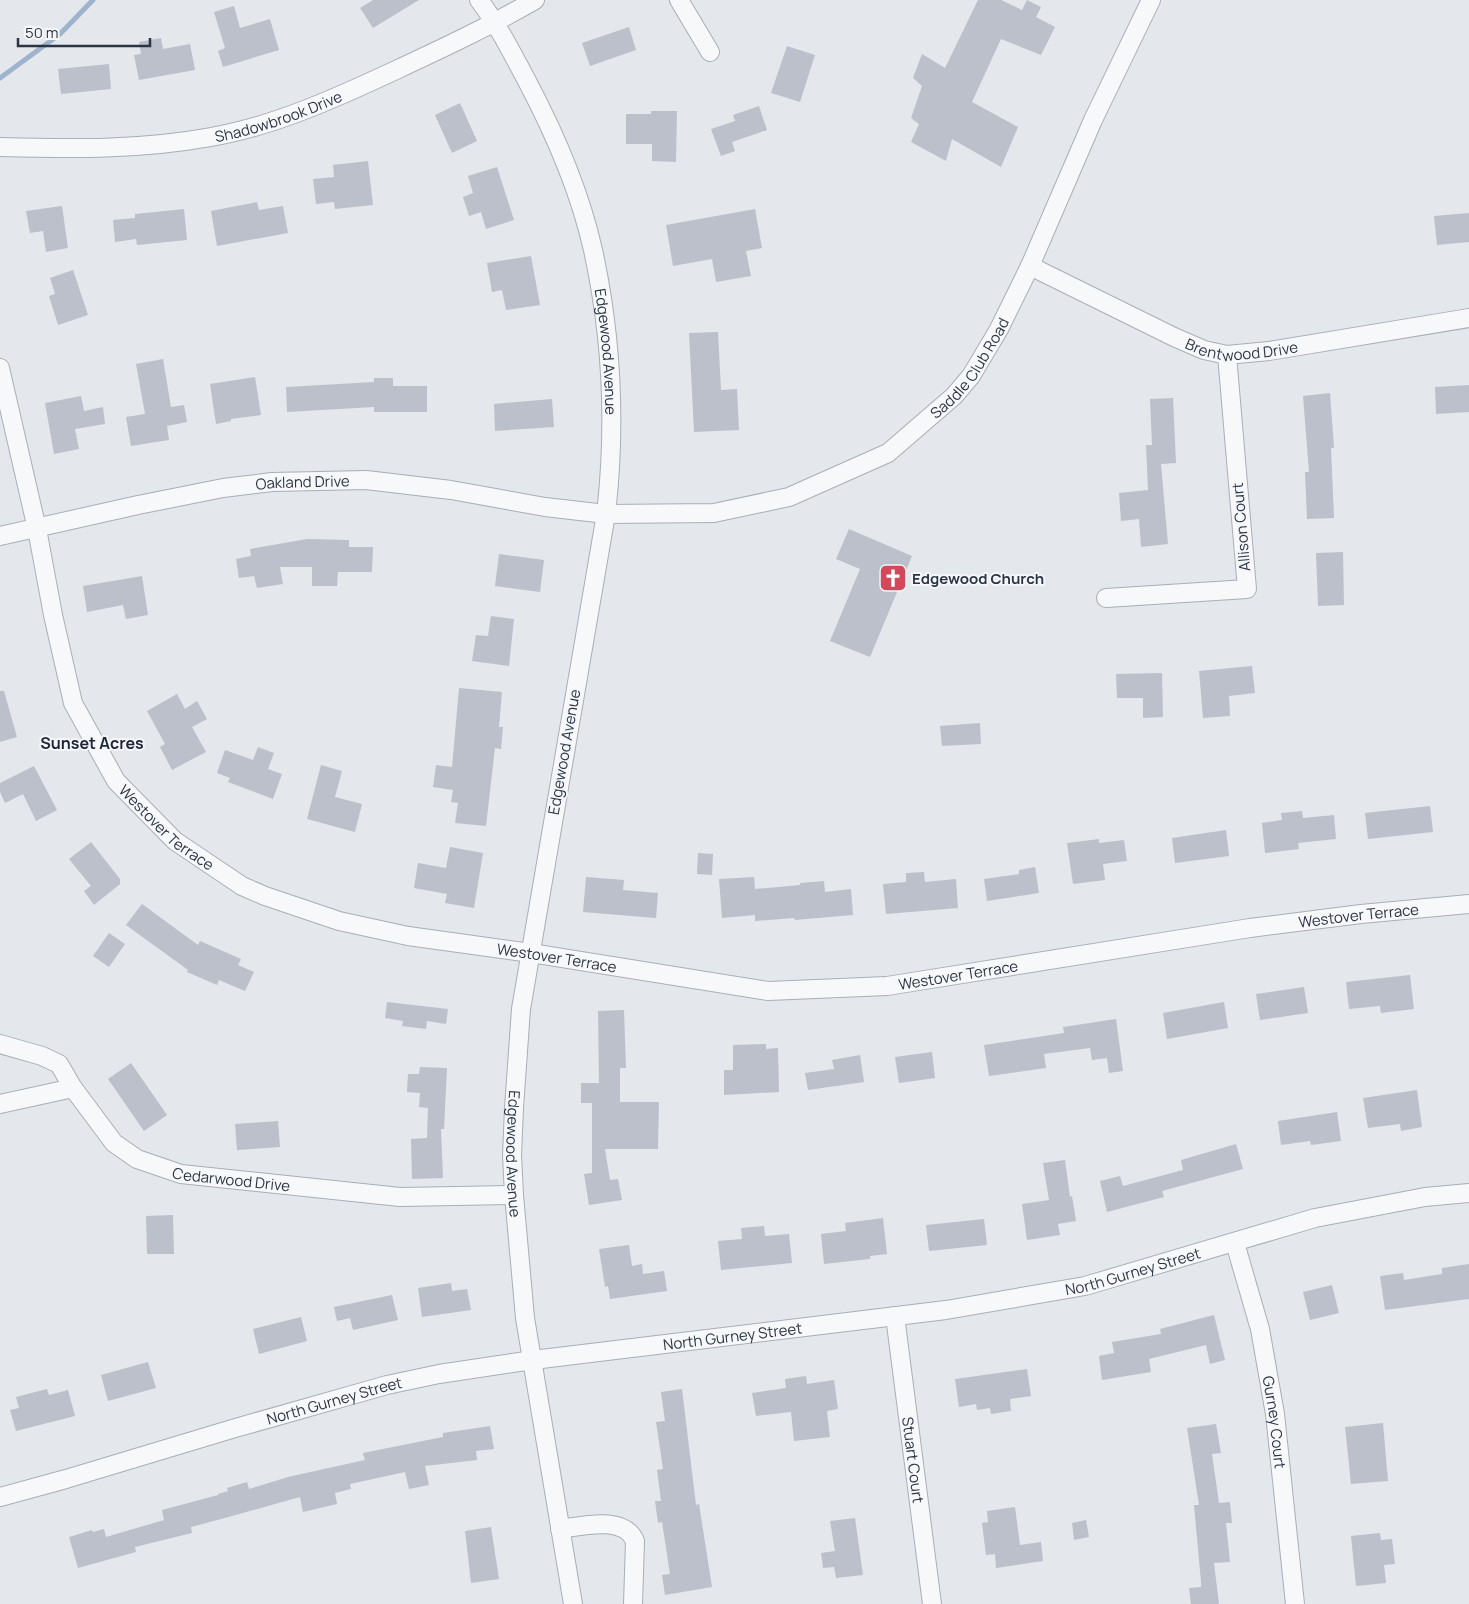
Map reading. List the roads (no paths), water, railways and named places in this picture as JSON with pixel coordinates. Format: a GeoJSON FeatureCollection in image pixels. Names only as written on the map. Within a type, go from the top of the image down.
{"type":"FeatureCollection","features":[{"type":"Feature","properties":{"kind":"street","name":"Edgewood Avenue"},"geometry":{"type":"LineString","coordinates":[[479,0],[496,22],[546,118],[577,196],[593,250],[609,354],[612,409],[610,481],[606,514],[521,1009],[517,1049],[512,1155],[525,1318],[573,1604]]}},
{"type":"Feature","properties":{"kind":"street","name":"Shadowbrook Drive"},"geometry":{"type":"LineString","coordinates":[[0,147],[106,149],[163,144],[214,137],[270,122],[335,99],[496,22],[535,0]]}},
{"type":"Feature","properties":{"kind":"street"},"geometry":{"type":"LineString","coordinates":[[679,0],[710,52]]}},
{"type":"Feature","properties":{"kind":"street","name":"Saddle Club Road"},"geometry":{"type":"LineString","coordinates":[[606,514],[714,513],[789,497],[888,454],[954,396],[971,376],[999,329],[1030,266],[1093,120],[1152,0]]}},
{"type":"Feature","properties":{"kind":"street","name":"Brentwood Drive"},"geometry":{"type":"LineString","coordinates":[[1030,266],[1174,337],[1204,350],[1227,355],[1269,351],[1469,318]]}},
{"type":"Feature","properties":{"kind":"street","name":"Allison Court"},"geometry":{"type":"LineString","coordinates":[[1106,598],[1246,589],[1227,355]]}},
{"type":"Feature","properties":{"kind":"street","name":"Westover Terrace"},"geometry":{"type":"LineString","coordinates":[[0,368],[37,529],[53,615],[73,703],[116,781],[175,841],[242,886],[265,896],[339,921],[408,936],[531,953],[768,991],[887,986],[1250,928],[1361,914],[1469,904]]}},
{"type":"Feature","properties":{"kind":"street","name":"Oakland Drive"},"geometry":{"type":"LineString","coordinates":[[0,536],[223,488],[272,482],[322,480],[366,480],[407,484],[545,507],[606,514]]}},
{"type":"Feature","properties":{"kind":"street","name":"Cedarwood Drive"},"geometry":{"type":"LineString","coordinates":[[0,1044],[42,1056],[59,1064],[73,1088],[114,1143],[137,1159],[181,1174],[400,1197],[514,1195]]}},
{"type":"Feature","properties":{"kind":"street"},"geometry":{"type":"LineString","coordinates":[[0,1104],[73,1088]]}},
{"type":"Feature","properties":{"kind":"street","name":"North Gurney Street"},"geometry":{"type":"LineString","coordinates":[[0,1497],[387,1385],[439,1374],[533,1360],[946,1310],[1085,1286],[1315,1218],[1415,1199],[1469,1193]]}},
{"type":"Feature","properties":{"kind":"street","name":"Gurney Court"},"geometry":{"type":"LineString","coordinates":[[1235,1243],[1260,1329],[1275,1414],[1295,1604]]}},
{"type":"Feature","properties":{"kind":"street","name":"Stuart Court"},"geometry":{"type":"LineString","coordinates":[[895,1316],[932,1604]]}},
{"type":"Feature","properties":{"kind":"street"},"geometry":{"type":"LineString","coordinates":[[560,1529],[608,1524],[622,1528],[632,1534],[635,1541],[633,1604]]}},
{"type":"Feature","properties":{"kind":"waterway"},"geometry":{"type":"LineString","coordinates":[[0,78],[60,34],[93,0]]}},
{"type":"Feature","properties":{"kind":"place","name":"Edgewood Church"},"geometry":{"type":"Point","coordinates":[893,578]}},
{"type":"Feature","properties":{"kind":"district","name":"Sunset Acres"},"geometry":{"type":"Point","coordinates":[92,743]}}]}
